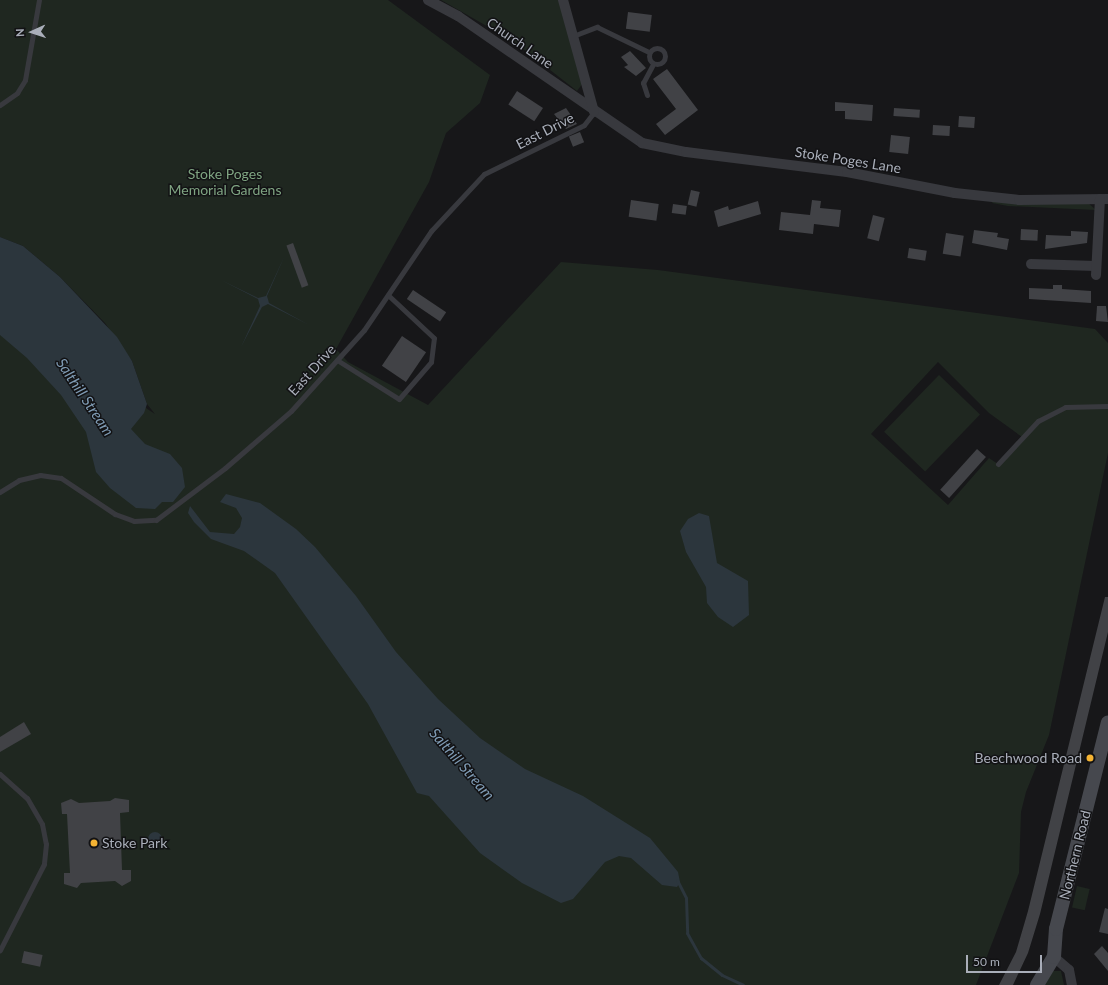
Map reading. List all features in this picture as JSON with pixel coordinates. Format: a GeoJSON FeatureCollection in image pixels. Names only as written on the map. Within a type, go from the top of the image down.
{"type":"FeatureCollection","features":[{"type":"Feature","properties":{"kind":"street","name":"Church Lane"},"geometry":{"type":"LineString","coordinates":[[428,0],[458,16],[594,112]]}},
{"type":"Feature","properties":{"kind":"street"},"geometry":{"type":"LineString","coordinates":[[563,0],[594,112]]}},
{"type":"Feature","properties":{"kind":"street","name":"Stoke Poges Lane"},"geometry":{"type":"LineString","coordinates":[[594,112],[642,143],[686,152],[847,172],[955,193],[1019,200],[1104,199]]}},
{"type":"Feature","properties":{"kind":"street"},"geometry":{"type":"LineString","coordinates":[[1037,267],[1096,270],[1104,199]]}},
{"type":"Feature","properties":{"kind":"street","name":"Northern Road"},"geometry":{"type":"LineString","coordinates":[[1038,985],[1054,957],[1056,929],[1108,722]]}},
{"type":"Feature","properties":{"kind":"street"},"geometry":{"type":"LineString","coordinates":[[1054,957],[1069,970],[1072,985]]}},
{"type":"Feature","properties":{"kind":"lane"},"geometry":{"type":"LineString","coordinates":[[0,105],[17,93],[25,80],[39,0]]}},
{"type":"Feature","properties":{"kind":"lane"},"geometry":{"type":"LineString","coordinates":[[573,36],[597,26],[649,52],[659,48],[665,53],[663,61],[653,64],[643,83],[647,95]]}},
{"type":"Feature","properties":{"kind":"lane"},"geometry":{"type":"LineString","coordinates":[[649,52],[648,57],[653,64]]}},
{"type":"Feature","properties":{"kind":"lane","name":"East Drive"},"geometry":{"type":"LineString","coordinates":[[0,492],[19,480],[40,475],[61,478],[115,514],[134,521],[156,520],[225,468],[291,410],[364,330],[431,231],[484,174],[584,125],[594,112]]}},
{"type":"Feature","properties":{"kind":"lane"},"geometry":{"type":"LineString","coordinates":[[337,360],[399,399],[431,362],[434,338],[388,294]]}},
{"type":"Feature","properties":{"kind":"lane"},"geometry":{"type":"LineString","coordinates":[[998,464],[1038,421],[1065,407],[1108,406]]}},
{"type":"Feature","properties":{"kind":"lane"},"geometry":{"type":"LineString","coordinates":[[0,774],[27,798],[42,824],[46,844],[44,864],[0,950]]}},
{"type":"Feature","properties":{"kind":"green space","name":"Stoke Poges Memorial Gardens"},"geometry":{"type":"Polygon","coordinates":[[[0,0],[388,0],[490,75],[480,103],[446,133],[429,182],[336,349],[348,362],[428,405],[561,262],[658,270],[1095,329],[1108,343],[1108,453],[1049,735],[1026,792],[1021,812],[1019,873],[976,985],[0,985],[0,311],[155,414],[147,404],[132,361],[105,323],[60,277],[23,246],[0,237],[0,0]],[[938,362],[871,434],[948,505],[989,458],[998,464],[1022,437],[989,413],[938,362]]]}},
{"type":"Feature","properties":{"kind":"green space"},"geometry":{"type":"Polygon","coordinates":[[[441,0],[559,0],[583,83],[577,91],[513,41],[441,0]]]}},
{"type":"Feature","properties":{"kind":"green space"},"geometry":{"type":"Polygon","coordinates":[[[994,199],[1087,202],[1096,210],[1008,206],[992,203],[994,199]]]}},
{"type":"Feature","properties":{"kind":"green space"},"geometry":{"type":"Polygon","coordinates":[[[939,375],[980,415],[925,471],[884,432],[939,375]]]}},
{"type":"Feature","properties":{"kind":"green space"},"geometry":{"type":"Polygon","coordinates":[[[1077,886],[1090,889],[1085,910],[1072,907],[1077,886]]]}},
{"type":"Feature","properties":{"kind":"green space"},"geometry":{"type":"Polygon","coordinates":[[[1053,971],[1061,971],[1064,985],[1045,985],[1053,971]]]}},
{"type":"Feature","properties":{"kind":"water"},"geometry":{"type":"Polygon","coordinates":[[[0,237],[23,246],[60,277],[117,337],[132,361],[147,404],[144,413],[131,429],[145,444],[170,454],[182,468],[185,487],[173,502],[162,502],[155,509],[136,508],[110,488],[96,472],[86,432],[61,395],[27,358],[0,335],[0,237]]]}},
{"type":"Feature","properties":{"kind":"water"},"geometry":{"type":"Polygon","coordinates":[[[285,255],[267,296],[269,303],[309,325],[268,304],[262,307],[241,347],[260,306],[258,299],[221,280],[258,298],[266,296],[285,255]]]}},
{"type":"Feature","properties":{"kind":"water"},"geometry":{"type":"Polygon","coordinates":[[[226,494],[260,503],[296,529],[315,547],[356,596],[396,652],[438,699],[480,738],[525,769],[583,796],[650,838],[678,872],[680,882],[677,887],[662,885],[631,858],[619,856],[605,862],[573,899],[561,903],[522,883],[480,853],[429,796],[417,793],[368,704],[275,573],[244,551],[211,539],[194,522],[188,513],[190,506],[210,532],[234,534],[240,527],[242,518],[236,508],[220,502],[226,494]]]}},
{"type":"Feature","properties":{"kind":"water"},"geometry":{"type":"Polygon","coordinates":[[[699,513],[709,516],[717,563],[748,581],[749,615],[733,627],[718,617],[707,603],[706,587],[686,552],[680,531],[688,519],[699,513]]]}},
{"type":"Feature","properties":{"kind":"water"},"geometry":{"type":"Polygon","coordinates":[[[152,832],[158,832],[162,836],[162,842],[158,846],[152,846],[148,842],[148,836],[152,832]]]}},
{"type":"Feature","properties":{"kind":"building"},"geometry":{"type":"Polygon","coordinates":[[[628,12],[652,15],[650,32],[626,29],[628,12]]]}},
{"type":"Feature","properties":{"kind":"building"},"geometry":{"type":"Polygon","coordinates":[[[630,51],[646,68],[636,76],[624,67],[628,65],[621,57],[630,51]]]}},
{"type":"Feature","properties":{"kind":"building"},"geometry":{"type":"Polygon","coordinates":[[[667,69],[698,110],[665,135],[656,124],[676,109],[653,79],[667,69]]]}},
{"type":"Feature","properties":{"kind":"building"},"geometry":{"type":"Polygon","coordinates":[[[517,91],[543,108],[534,121],[508,104],[517,91]]]}},
{"type":"Feature","properties":{"kind":"building"},"geometry":{"type":"Polygon","coordinates":[[[835,102],[873,105],[872,121],[845,119],[845,111],[835,111],[835,102]]]}},
{"type":"Feature","properties":{"kind":"building"},"geometry":{"type":"Polygon","coordinates":[[[566,108],[577,124],[566,129],[554,114],[566,108]]]}},
{"type":"Feature","properties":{"kind":"building"},"geometry":{"type":"Polygon","coordinates":[[[894,108],[920,110],[919,118],[893,116],[894,108]]]}},
{"type":"Feature","properties":{"kind":"building"},"geometry":{"type":"Polygon","coordinates":[[[959,116],[975,117],[974,128],[958,127],[959,116]]]}},
{"type":"Feature","properties":{"kind":"building"},"geometry":{"type":"Polygon","coordinates":[[[933,125],[950,126],[949,136],[932,135],[933,125]]]}},
{"type":"Feature","properties":{"kind":"building"},"geometry":{"type":"Polygon","coordinates":[[[580,132],[584,142],[573,147],[569,136],[580,132]]]}},
{"type":"Feature","properties":{"kind":"building"},"geometry":{"type":"Polygon","coordinates":[[[891,135],[910,137],[908,154],[889,152],[891,135]]]}},
{"type":"Feature","properties":{"kind":"building"},"geometry":{"type":"Polygon","coordinates":[[[691,190],[700,192],[696,207],[688,205],[691,190]]]}},
{"type":"Feature","properties":{"kind":"building"},"geometry":{"type":"Polygon","coordinates":[[[631,200],[659,204],[656,221],[629,217],[631,200]]]}},
{"type":"Feature","properties":{"kind":"building"},"geometry":{"type":"Polygon","coordinates":[[[812,200],[821,201],[820,208],[841,210],[839,227],[814,224],[813,234],[779,230],[781,212],[810,215],[812,200]]]}},
{"type":"Feature","properties":{"kind":"building"},"geometry":{"type":"Polygon","coordinates":[[[758,201],[761,214],[718,227],[714,211],[728,206],[729,210],[758,201]]]}},
{"type":"Feature","properties":{"kind":"building"},"geometry":{"type":"Polygon","coordinates":[[[673,204],[687,206],[686,215],[672,213],[673,204]]]}},
{"type":"Feature","properties":{"kind":"building"},"geometry":{"type":"Polygon","coordinates":[[[873,215],[885,218],[879,241],[867,238],[873,215]]]}},
{"type":"Feature","properties":{"kind":"building"},"geometry":{"type":"Polygon","coordinates":[[[1021,229],[1038,230],[1037,241],[1020,240],[1021,229]]]}},
{"type":"Feature","properties":{"kind":"building"},"geometry":{"type":"Polygon","coordinates":[[[974,230],[998,233],[997,237],[1009,239],[1007,250],[972,243],[974,230]]]}},
{"type":"Feature","properties":{"kind":"building"},"geometry":{"type":"Polygon","coordinates":[[[1071,231],[1088,232],[1087,243],[1045,249],[1046,235],[1071,236],[1071,231]]]}},
{"type":"Feature","properties":{"kind":"building"},"geometry":{"type":"Polygon","coordinates":[[[946,233],[964,236],[960,257],[943,254],[946,233]]]}},
{"type":"Feature","properties":{"kind":"building"},"geometry":{"type":"Polygon","coordinates":[[[293,243],[308,285],[302,288],[286,245],[293,243]]]}},
{"type":"Feature","properties":{"kind":"building"},"geometry":{"type":"Polygon","coordinates":[[[909,248],[927,251],[925,261],[907,258],[909,248]]]}},
{"type":"Feature","properties":{"kind":"building"},"geometry":{"type":"Polygon","coordinates":[[[1053,285],[1062,285],[1062,289],[1091,291],[1091,303],[1029,299],[1029,288],[1053,289],[1053,285]]]}},
{"type":"Feature","properties":{"kind":"building"},"geometry":{"type":"Polygon","coordinates":[[[413,290],[446,312],[440,321],[407,299],[413,290]]]}},
{"type":"Feature","properties":{"kind":"building"},"geometry":{"type":"Polygon","coordinates":[[[1097,306],[1106,306],[1108,322],[1096,321],[1097,306]]]}},
{"type":"Feature","properties":{"kind":"building"},"geometry":{"type":"Polygon","coordinates":[[[402,336],[426,352],[406,382],[382,366],[402,336]]]}},
{"type":"Feature","properties":{"kind":"building"},"geometry":{"type":"Polygon","coordinates":[[[977,449],[986,457],[949,498],[940,490],[977,449]]]}},
{"type":"Feature","properties":{"kind":"building"},"geometry":{"type":"Polygon","coordinates":[[[1105,597],[1108,597],[1108,632],[1040,914],[1028,953],[1013,985],[999,985],[1016,952],[1028,911],[1105,597]]]}},
{"type":"Feature","properties":{"kind":"building"},"geometry":{"type":"Polygon","coordinates":[[[24,722],[31,734],[0,752],[0,737],[24,722]]]}},
{"type":"Feature","properties":{"kind":"building","name":"Stoke Park"},"geometry":{"type":"Polygon","coordinates":[[[115,798],[129,800],[129,812],[120,813],[122,870],[131,870],[131,881],[122,886],[115,881],[81,883],[77,888],[64,884],[64,873],[70,873],[67,814],[62,814],[61,803],[71,799],[79,803],[110,801],[115,798]]]}},
{"type":"Feature","properties":{"kind":"building"},"geometry":{"type":"Polygon","coordinates":[[[1105,908],[1108,909],[1108,934],[1099,932],[1105,908]]]}},
{"type":"Feature","properties":{"kind":"building"},"geometry":{"type":"Polygon","coordinates":[[[1102,946],[1108,953],[1108,971],[1094,954],[1102,946]]]}},
{"type":"Feature","properties":{"kind":"building"},"geometry":{"type":"Polygon","coordinates":[[[24,951],[43,955],[40,967],[22,963],[24,951]]]}},
{"type":"Feature","properties":{"kind":"waterway","name":"Salthill Stream"},"geometry":{"type":"LineString","coordinates":[[677,880],[686,898],[687,933],[701,958],[722,975],[743,985]]}},
{"type":"Feature","properties":{"kind":"place","name":"Beechwood Road"},"geometry":{"type":"Point","coordinates":[1090,758]}},
{"type":"Feature","properties":{"kind":"place","name":"Stoke Park"},"geometry":{"type":"Point","coordinates":[94,843]}}]}
